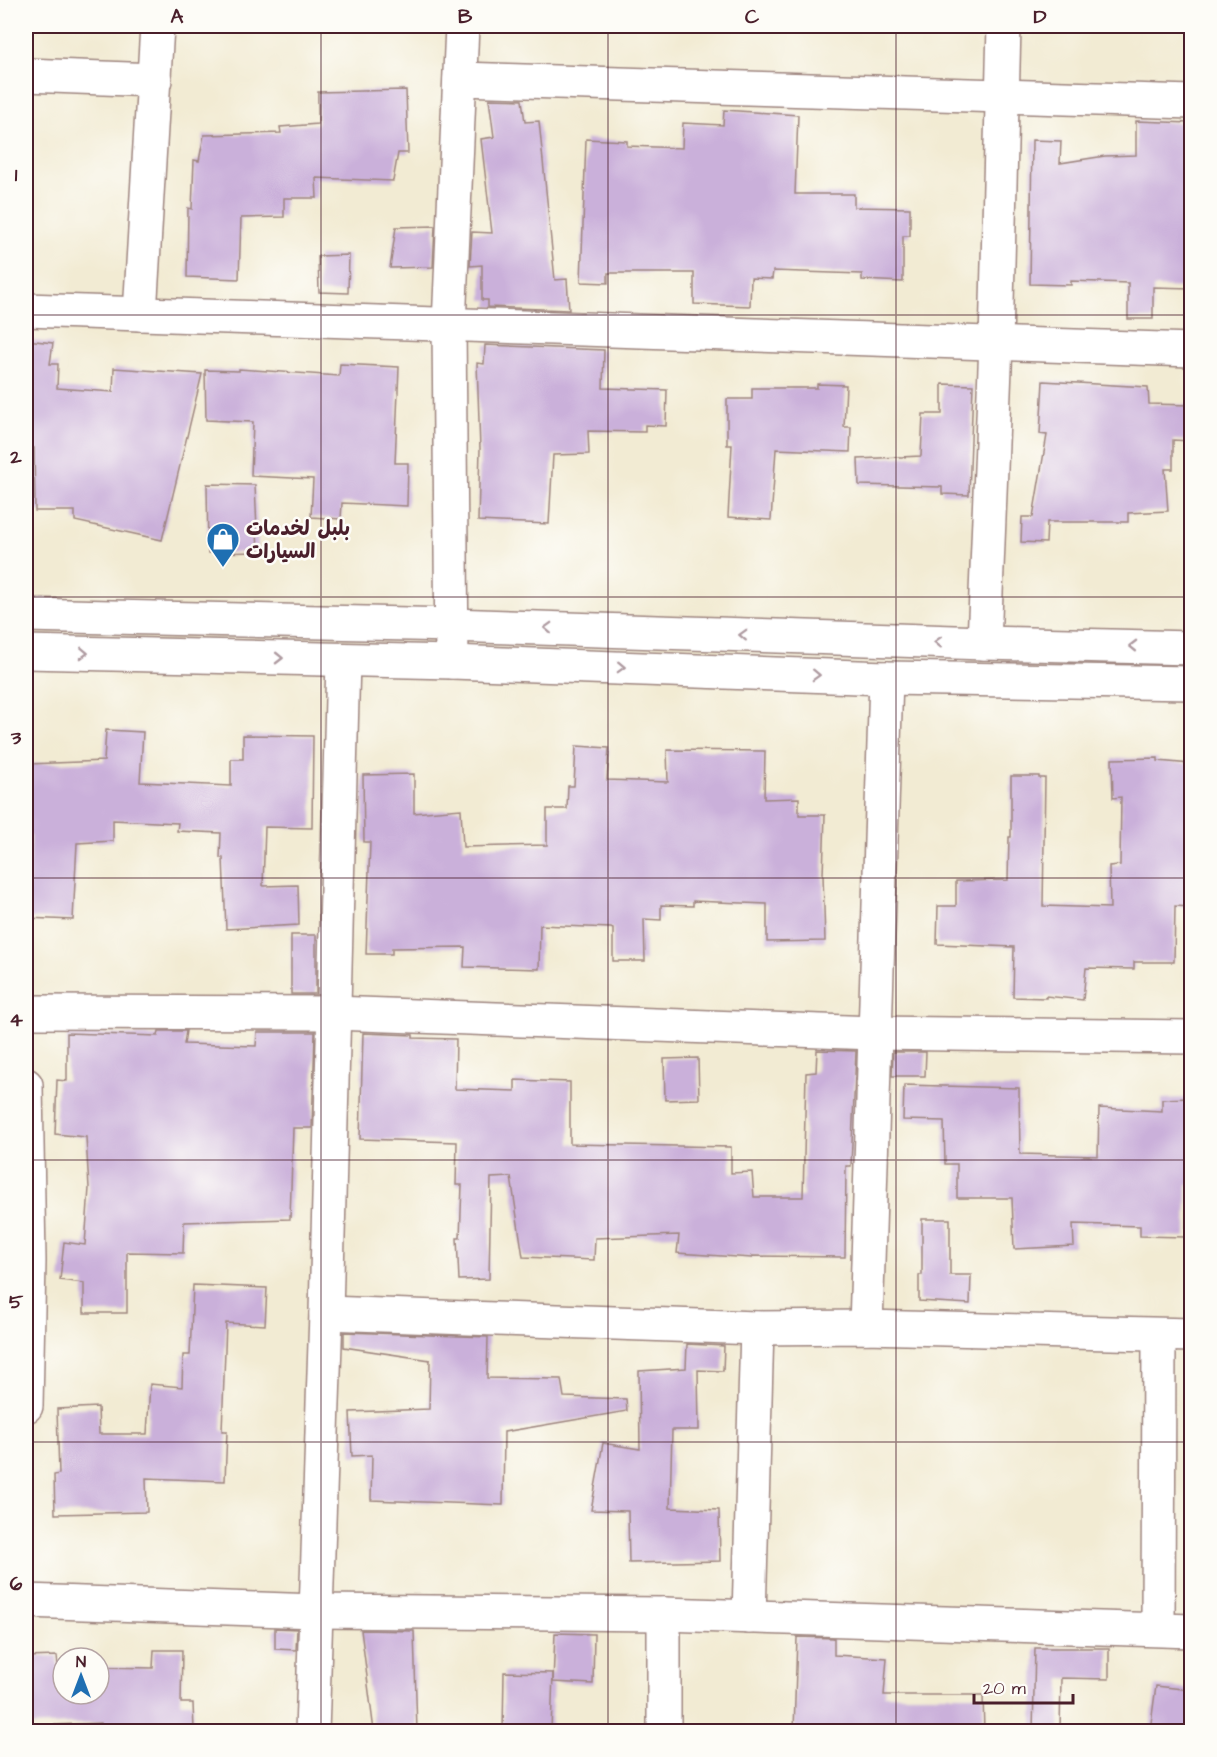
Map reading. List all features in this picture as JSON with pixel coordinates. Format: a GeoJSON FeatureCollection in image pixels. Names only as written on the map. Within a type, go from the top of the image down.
{"type":"FeatureCollection","features":[{"type":"Feature","properties":{"kind":"street"},"geometry":{"type":"LineString","coordinates":[[140,314],[157,26]]}},
{"type":"Feature","properties":{"kind":"street"},"geometry":{"type":"LineString","coordinates":[[452,662],[448,325],[462,26]]}},
{"type":"Feature","properties":{"kind":"street"},"geometry":{"type":"LineString","coordinates":[[984,643],[996,343],[1004,26]]}},
{"type":"Feature","properties":{"kind":"street"},"geometry":{"type":"LineString","coordinates":[[26,75],[155,80]]}},
{"type":"Feature","properties":{"kind":"street"},"geometry":{"type":"LineString","coordinates":[[460,79],[1191,102]]}},
{"type":"Feature","properties":{"kind":"street"},"geometry":{"type":"LineString","coordinates":[[26,310],[1191,350]]}},
{"type":"Feature","properties":{"kind":"street"},"geometry":{"type":"LineString","coordinates":[[26,615],[452,625],[1191,648]]}},
{"type":"Feature","properties":{"kind":"street"},"geometry":{"type":"LineString","coordinates":[[26,652],[452,662],[886,678],[1191,683]]}},
{"type":"Feature","properties":{"kind":"street"},"geometry":{"type":"LineString","coordinates":[[312,1731],[326,1313],[343,660]]}},
{"type":"Feature","properties":{"kind":"street"},"geometry":{"type":"LineString","coordinates":[[866,1327],[886,678]]}},
{"type":"Feature","properties":{"kind":"street"},"geometry":{"type":"LineString","coordinates":[[26,1012],[333,1012],[874,1033],[1191,1037]]}},
{"type":"Feature","properties":{"kind":"street"},"geometry":{"type":"LineString","coordinates":[[26,1085],[26,1406]]}},
{"type":"Feature","properties":{"kind":"street"},"geometry":{"type":"LineString","coordinates":[[326,1313],[757,1328],[866,1327],[1191,1335]]}},
{"type":"Feature","properties":{"kind":"street"},"geometry":{"type":"LineString","coordinates":[[749,1617],[757,1328]]}},
{"type":"Feature","properties":{"kind":"street"},"geometry":{"type":"LineString","coordinates":[[1158,1629],[1159,1335]]}},
{"type":"Feature","properties":{"kind":"street"},"geometry":{"type":"LineString","coordinates":[[26,1601],[316,1611],[664,1614],[1191,1631]]}},
{"type":"Feature","properties":{"kind":"street"},"geometry":{"type":"LineString","coordinates":[[664,1614],[664,1731]]}},
{"type":"Feature","properties":{"kind":"building"},"geometry":{"type":"Polygon","coordinates":[[[406,90],[408,153],[398,153],[393,181],[316,178],[317,198],[284,198],[284,217],[241,218],[239,279],[187,277],[188,208],[192,209],[194,160],[199,161],[204,135],[281,133],[280,127],[318,124],[318,92],[406,90]]]}},
{"type":"Feature","properties":{"kind":"building"},"geometry":{"type":"Polygon","coordinates":[[[489,99],[522,100],[525,122],[539,121],[555,280],[567,279],[569,310],[488,307],[488,300],[482,300],[482,265],[470,266],[472,232],[492,233],[481,139],[494,137],[489,99]]]}},
{"type":"Feature","properties":{"kind":"building"},"geometry":{"type":"Polygon","coordinates":[[[724,110],[798,115],[795,194],[854,194],[854,207],[910,208],[910,236],[903,236],[903,282],[862,280],[862,274],[773,271],[772,279],[751,278],[750,306],[694,304],[694,273],[608,273],[608,283],[581,282],[586,139],[627,141],[627,146],[682,148],[683,123],[723,125],[724,110]]]}},
{"type":"Feature","properties":{"kind":"building"},"geometry":{"type":"Polygon","coordinates":[[[1136,121],[1191,123],[1191,288],[1153,287],[1153,319],[1128,319],[1128,283],[1071,281],[1071,285],[1030,284],[1032,140],[1061,141],[1060,163],[1105,156],[1136,155],[1136,121]]]}},
{"type":"Feature","properties":{"kind":"building"},"geometry":{"type":"Polygon","coordinates":[[[435,226],[433,267],[390,268],[396,227],[435,226]]]}},
{"type":"Feature","properties":{"kind":"building"},"geometry":{"type":"Polygon","coordinates":[[[349,255],[348,293],[319,292],[318,256],[349,255]]]}},
{"type":"Feature","properties":{"kind":"building"},"geometry":{"type":"Polygon","coordinates":[[[26,340],[53,343],[50,364],[58,364],[57,388],[113,392],[114,368],[202,374],[162,540],[75,521],[75,511],[35,511],[34,448],[28,447],[30,426],[26,426],[26,340]]]}},
{"type":"Feature","properties":{"kind":"building"},"geometry":{"type":"Polygon","coordinates":[[[485,345],[604,350],[603,388],[667,390],[666,426],[645,425],[645,432],[588,431],[589,454],[553,455],[549,524],[478,521],[480,449],[477,363],[484,364],[485,345]]]}},
{"type":"Feature","properties":{"kind":"building"},"geometry":{"type":"Polygon","coordinates":[[[340,364],[399,367],[395,463],[408,463],[407,506],[342,503],[341,519],[311,517],[313,479],[251,476],[253,422],[206,420],[205,370],[239,371],[239,369],[339,376],[340,364]]]}},
{"type":"Feature","properties":{"kind":"building"},"geometry":{"type":"Polygon","coordinates":[[[1043,381],[1148,387],[1149,404],[1191,405],[1191,441],[1173,440],[1173,469],[1165,469],[1168,511],[1128,513],[1128,522],[1047,522],[1046,543],[1021,542],[1022,517],[1033,517],[1047,435],[1040,434],[1043,381]]]}},
{"type":"Feature","properties":{"kind":"building"},"geometry":{"type":"Polygon","coordinates":[[[817,384],[846,385],[844,427],[851,427],[850,452],[776,449],[771,520],[728,517],[732,445],[727,445],[727,399],[752,399],[752,388],[817,388],[817,384]]]}},
{"type":"Feature","properties":{"kind":"building"},"geometry":{"type":"Polygon","coordinates":[[[942,384],[973,385],[969,495],[942,494],[942,487],[859,485],[858,459],[921,456],[923,414],[942,414],[942,384]]]}},
{"type":"Feature","properties":{"kind":"building"},"geometry":{"type":"Polygon","coordinates":[[[207,484],[255,485],[258,552],[208,553],[207,484]]]}},
{"type":"Feature","properties":{"kind":"building"},"geometry":{"type":"Polygon","coordinates":[[[106,730],[143,732],[140,782],[231,786],[231,759],[243,759],[243,735],[313,736],[312,828],[265,827],[263,886],[298,885],[299,925],[226,929],[223,858],[220,858],[221,833],[177,831],[178,823],[113,820],[113,841],[77,843],[73,920],[27,918],[31,835],[26,835],[28,764],[104,761],[106,730]]]}},
{"type":"Feature","properties":{"kind":"building"},"geometry":{"type":"Polygon","coordinates":[[[576,746],[609,748],[607,780],[668,782],[667,750],[765,751],[764,799],[799,798],[799,815],[825,815],[823,875],[825,941],[767,942],[767,904],[693,901],[693,906],[661,905],[661,920],[644,919],[645,961],[613,961],[613,929],[611,928],[540,925],[539,969],[464,967],[465,947],[392,948],[392,954],[366,954],[370,842],[364,842],[363,775],[414,774],[414,813],[461,809],[463,847],[547,845],[547,809],[567,809],[568,786],[574,786],[576,746]]]}},
{"type":"Feature","properties":{"kind":"building"},"geometry":{"type":"Polygon","coordinates":[[[1158,758],[1158,761],[1191,764],[1191,907],[1175,906],[1174,962],[1134,962],[1134,969],[1086,968],[1083,1000],[1046,996],[1046,998],[1013,997],[1014,947],[937,944],[938,906],[956,906],[956,881],[1008,880],[1011,776],[1045,778],[1043,906],[1110,908],[1109,866],[1120,865],[1121,797],[1113,798],[1112,759],[1158,758]]]}},
{"type":"Feature","properties":{"kind":"building"},"geometry":{"type":"Polygon","coordinates":[[[291,935],[316,935],[316,994],[291,994],[291,935]]]}},
{"type":"Feature","properties":{"kind":"building"},"geometry":{"type":"Polygon","coordinates":[[[159,1031],[186,1031],[184,1044],[256,1046],[257,1032],[315,1032],[312,1128],[293,1128],[290,1219],[184,1222],[183,1253],[127,1252],[127,1313],[84,1313],[84,1283],[60,1280],[64,1242],[85,1245],[89,1188],[86,1137],[55,1134],[57,1080],[67,1081],[67,1033],[158,1036],[159,1031]]]}},
{"type":"Feature","properties":{"kind":"building"},"geometry":{"type":"Polygon","coordinates":[[[363,1033],[456,1039],[455,1089],[515,1091],[515,1080],[570,1082],[570,1144],[731,1147],[731,1173],[752,1172],[754,1197],[803,1197],[806,1073],[816,1072],[817,1050],[856,1051],[851,1166],[846,1166],[845,1257],[752,1256],[752,1258],[677,1253],[679,1235],[595,1238],[594,1260],[523,1257],[511,1177],[491,1178],[489,1279],[459,1280],[457,1238],[460,1238],[462,1185],[456,1185],[457,1142],[360,1139],[363,1033]]]}},
{"type":"Feature","properties":{"kind":"building"},"geometry":{"type":"Polygon","coordinates":[[[893,1052],[926,1052],[925,1076],[892,1076],[893,1052]]]}},
{"type":"Feature","properties":{"kind":"building"},"geometry":{"type":"Polygon","coordinates":[[[698,1058],[699,1099],[665,1100],[664,1059],[698,1058]]]}},
{"type":"Feature","properties":{"kind":"building"},"geometry":{"type":"Polygon","coordinates":[[[904,1085],[1019,1088],[1020,1154],[1098,1156],[1099,1108],[1162,1111],[1162,1099],[1190,1098],[1191,1185],[1187,1184],[1186,1237],[1140,1236],[1140,1226],[1073,1224],[1074,1246],[1014,1249],[1012,1198],[957,1198],[957,1164],[945,1164],[944,1121],[903,1120],[904,1085]]]}},
{"type":"Feature","properties":{"kind":"building"},"geometry":{"type":"Polygon","coordinates":[[[922,1219],[950,1219],[950,1275],[971,1275],[970,1304],[919,1301],[919,1275],[922,1275],[922,1219]]]}},
{"type":"Feature","properties":{"kind":"building"},"geometry":{"type":"Polygon","coordinates":[[[193,1285],[267,1288],[265,1325],[226,1323],[222,1431],[227,1431],[225,1481],[146,1478],[147,1512],[55,1514],[54,1475],[59,1474],[57,1409],[98,1407],[99,1434],[147,1434],[150,1384],[182,1387],[183,1355],[190,1355],[193,1285]]]}},
{"type":"Feature","properties":{"kind":"building"},"geometry":{"type":"Polygon","coordinates":[[[344,1332],[488,1337],[487,1378],[561,1379],[564,1397],[626,1399],[627,1411],[504,1432],[503,1505],[371,1500],[372,1455],[352,1456],[350,1412],[429,1409],[430,1360],[344,1347],[344,1332]]]}},
{"type":"Feature","properties":{"kind":"building"},"geometry":{"type":"Polygon","coordinates":[[[687,1344],[724,1346],[723,1371],[698,1370],[699,1430],[672,1430],[670,1508],[719,1510],[720,1561],[629,1563],[628,1511],[591,1510],[603,1443],[640,1449],[639,1371],[686,1368],[687,1344]]]}},
{"type":"Feature","properties":{"kind":"building"},"geometry":{"type":"Polygon","coordinates":[[[275,1628],[297,1629],[296,1650],[275,1649],[275,1628]]]}},
{"type":"Feature","properties":{"kind":"building"},"geometry":{"type":"Polygon","coordinates":[[[361,1630],[414,1631],[417,1731],[374,1731],[361,1630]]]}},
{"type":"Feature","properties":{"kind":"building"},"geometry":{"type":"Polygon","coordinates":[[[555,1633],[594,1634],[593,1684],[553,1682],[555,1633]]]}},
{"type":"Feature","properties":{"kind":"building"},"geometry":{"type":"Polygon","coordinates":[[[797,1637],[834,1638],[834,1655],[887,1658],[884,1695],[983,1695],[984,1731],[794,1731],[797,1637]]]}},
{"type":"Feature","properties":{"kind":"building"},"geometry":{"type":"Polygon","coordinates":[[[1035,1648],[1109,1648],[1109,1679],[1061,1678],[1060,1731],[1033,1731],[1035,1648]]]}},
{"type":"Feature","properties":{"kind":"building"},"geometry":{"type":"Polygon","coordinates":[[[154,1650],[182,1650],[181,1703],[193,1703],[194,1731],[100,1731],[101,1723],[26,1726],[26,1657],[51,1656],[51,1706],[111,1706],[111,1667],[153,1668],[154,1650]]]}},
{"type":"Feature","properties":{"kind":"building"},"geometry":{"type":"Polygon","coordinates":[[[504,1672],[553,1673],[551,1731],[503,1731],[504,1672]]]}},
{"type":"Feature","properties":{"kind":"building"},"geometry":{"type":"Polygon","coordinates":[[[1156,1686],[1191,1690],[1191,1731],[1150,1731],[1156,1686]]]}},
{"type":"Feature","properties":{"kind":"place","name":"بلبل لخدمات السيارات"},"geometry":{"type":"Point","coordinates":[223,568]}}]}
